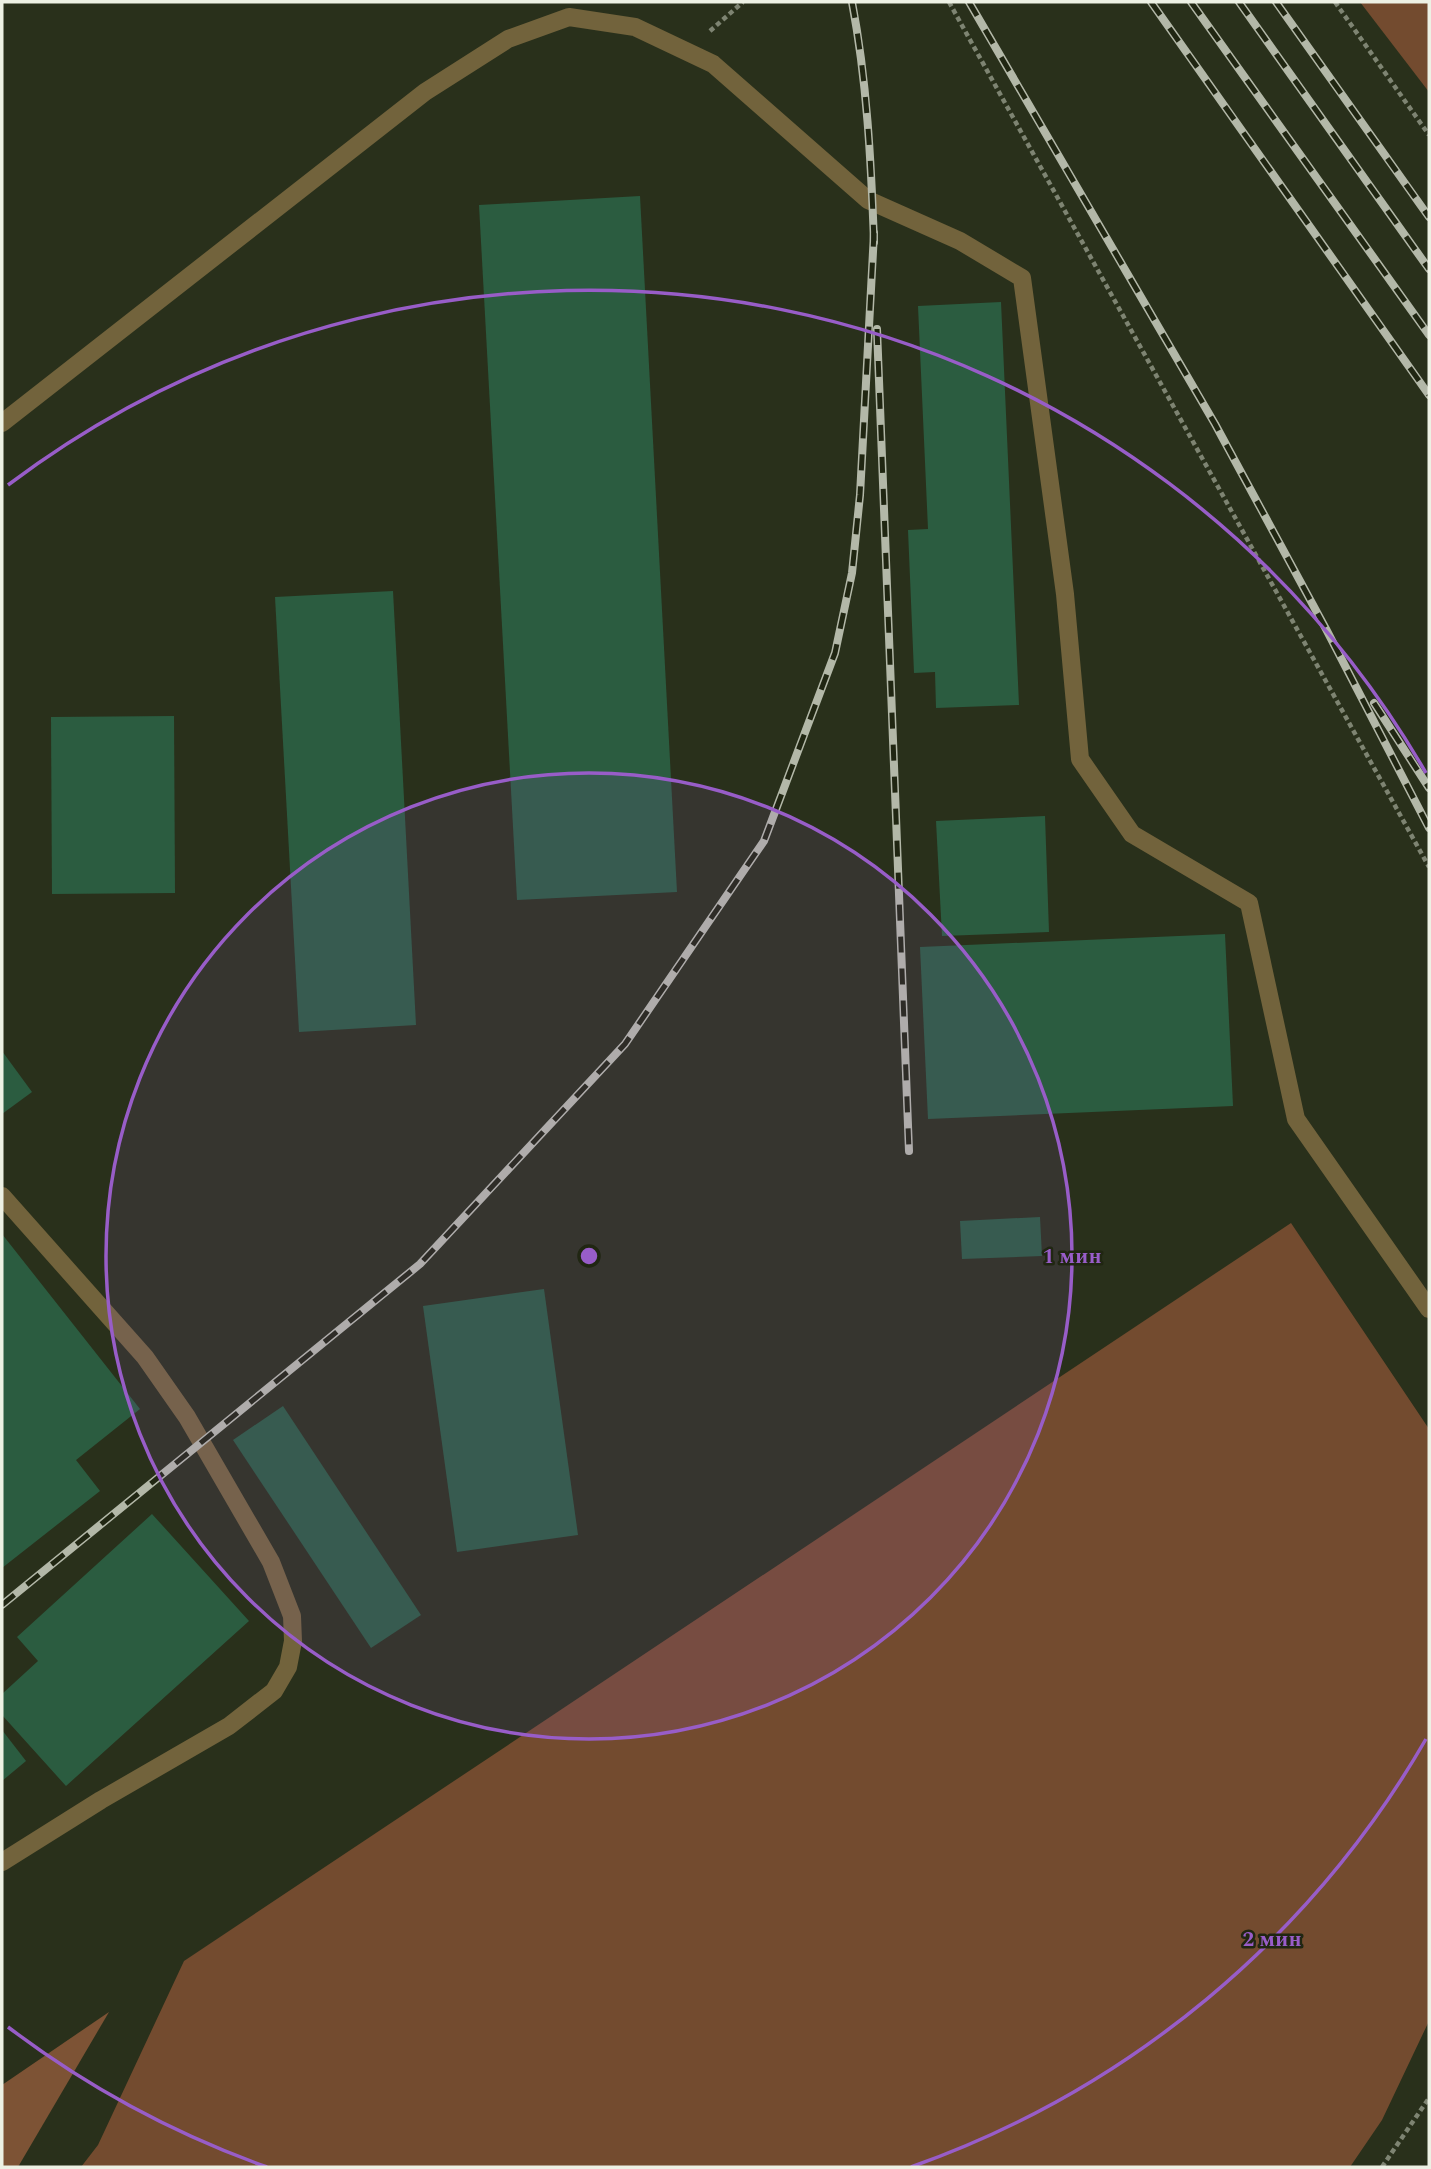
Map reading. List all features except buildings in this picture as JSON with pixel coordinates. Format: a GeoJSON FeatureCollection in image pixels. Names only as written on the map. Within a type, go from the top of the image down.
{"type":"FeatureCollection","features":[{"type":"Feature","properties":{"kind":"lane"},"geometry":{"type":"LineString","coordinates":[[2,423],[425,92],[508,38],[569,17],[635,27],[713,64],[868,200],[960,242],[1022,278],[1065,594],[1080,759],[1132,834],[1249,903],[1296,1119],[1429,1309]]}},
{"type":"Feature","properties":{"kind":"lane"},"geometry":{"type":"LineString","coordinates":[[2,1196],[145,1357],[187,1416],[271,1562],[292,1616],[293,1642],[288,1667],[274,1691],[229,1726],[101,1800],[2,1862]]}},
{"type":"Feature","properties":{"kind":"path"},"geometry":{"type":"LineString","coordinates":[[687,51],[743,2]]}},
{"type":"Feature","properties":{"kind":"path"},"geometry":{"type":"LineString","coordinates":[[949,2],[1429,867]]}},
{"type":"Feature","properties":{"kind":"path"},"geometry":{"type":"LineString","coordinates":[[1335,2],[1429,135]]}},
{"type":"Feature","properties":{"kind":"path"},"geometry":{"type":"LineString","coordinates":[[1382,2167],[1429,2098]]}},
{"type":"Feature","properties":{"kind":"shaded area"},"geometry":{"type":"Polygon","coordinates":[[[1360,2],[1429,2],[1429,92],[1360,2]]]}},
{"type":"Feature","properties":{"kind":"shaded area"},"geometry":{"type":"Polygon","coordinates":[[[1291,1223],[1429,1429],[1429,2021],[1382,2120],[1350,2167],[81,2167],[98,2145],[184,1961],[1291,1223]]]}},
{"type":"Feature","properties":{"kind":"shaded area"},"geometry":{"type":"Polygon","coordinates":[[[109,2012],[18,2167],[2,2167],[2,2085],[109,2012]]]}},
{"type":"Feature","properties":{"kind":"railway"},"geometry":{"type":"LineString","coordinates":[[852,2],[865,91],[874,242]]}},
{"type":"Feature","properties":{"kind":"railway"},"geometry":{"type":"LineString","coordinates":[[969,2],[1215,424],[1326,629],[1429,828]]}},
{"type":"Feature","properties":{"kind":"railway"},"geometry":{"type":"LineString","coordinates":[[1151,2],[1429,395]]}},
{"type":"Feature","properties":{"kind":"railway"},"geometry":{"type":"LineString","coordinates":[[1191,2],[1429,335]]}},
{"type":"Feature","properties":{"kind":"railway"},"geometry":{"type":"LineString","coordinates":[[1239,2],[1429,269]]}},
{"type":"Feature","properties":{"kind":"railway"},"geometry":{"type":"LineString","coordinates":[[1276,2],[1429,217]]}},
{"type":"Feature","properties":{"kind":"railway"},"geometry":{"type":"LineString","coordinates":[[2,1605],[420,1264],[625,1044],[764,841],[835,653],[852,573],[860,495],[874,233]]}},
{"type":"Feature","properties":{"kind":"railway"},"geometry":{"type":"LineString","coordinates":[[877,329],[909,1151]]}},
{"type":"Feature","properties":{"kind":"railway"},"geometry":{"type":"LineString","coordinates":[[1374,703],[1429,788]]}}]}
